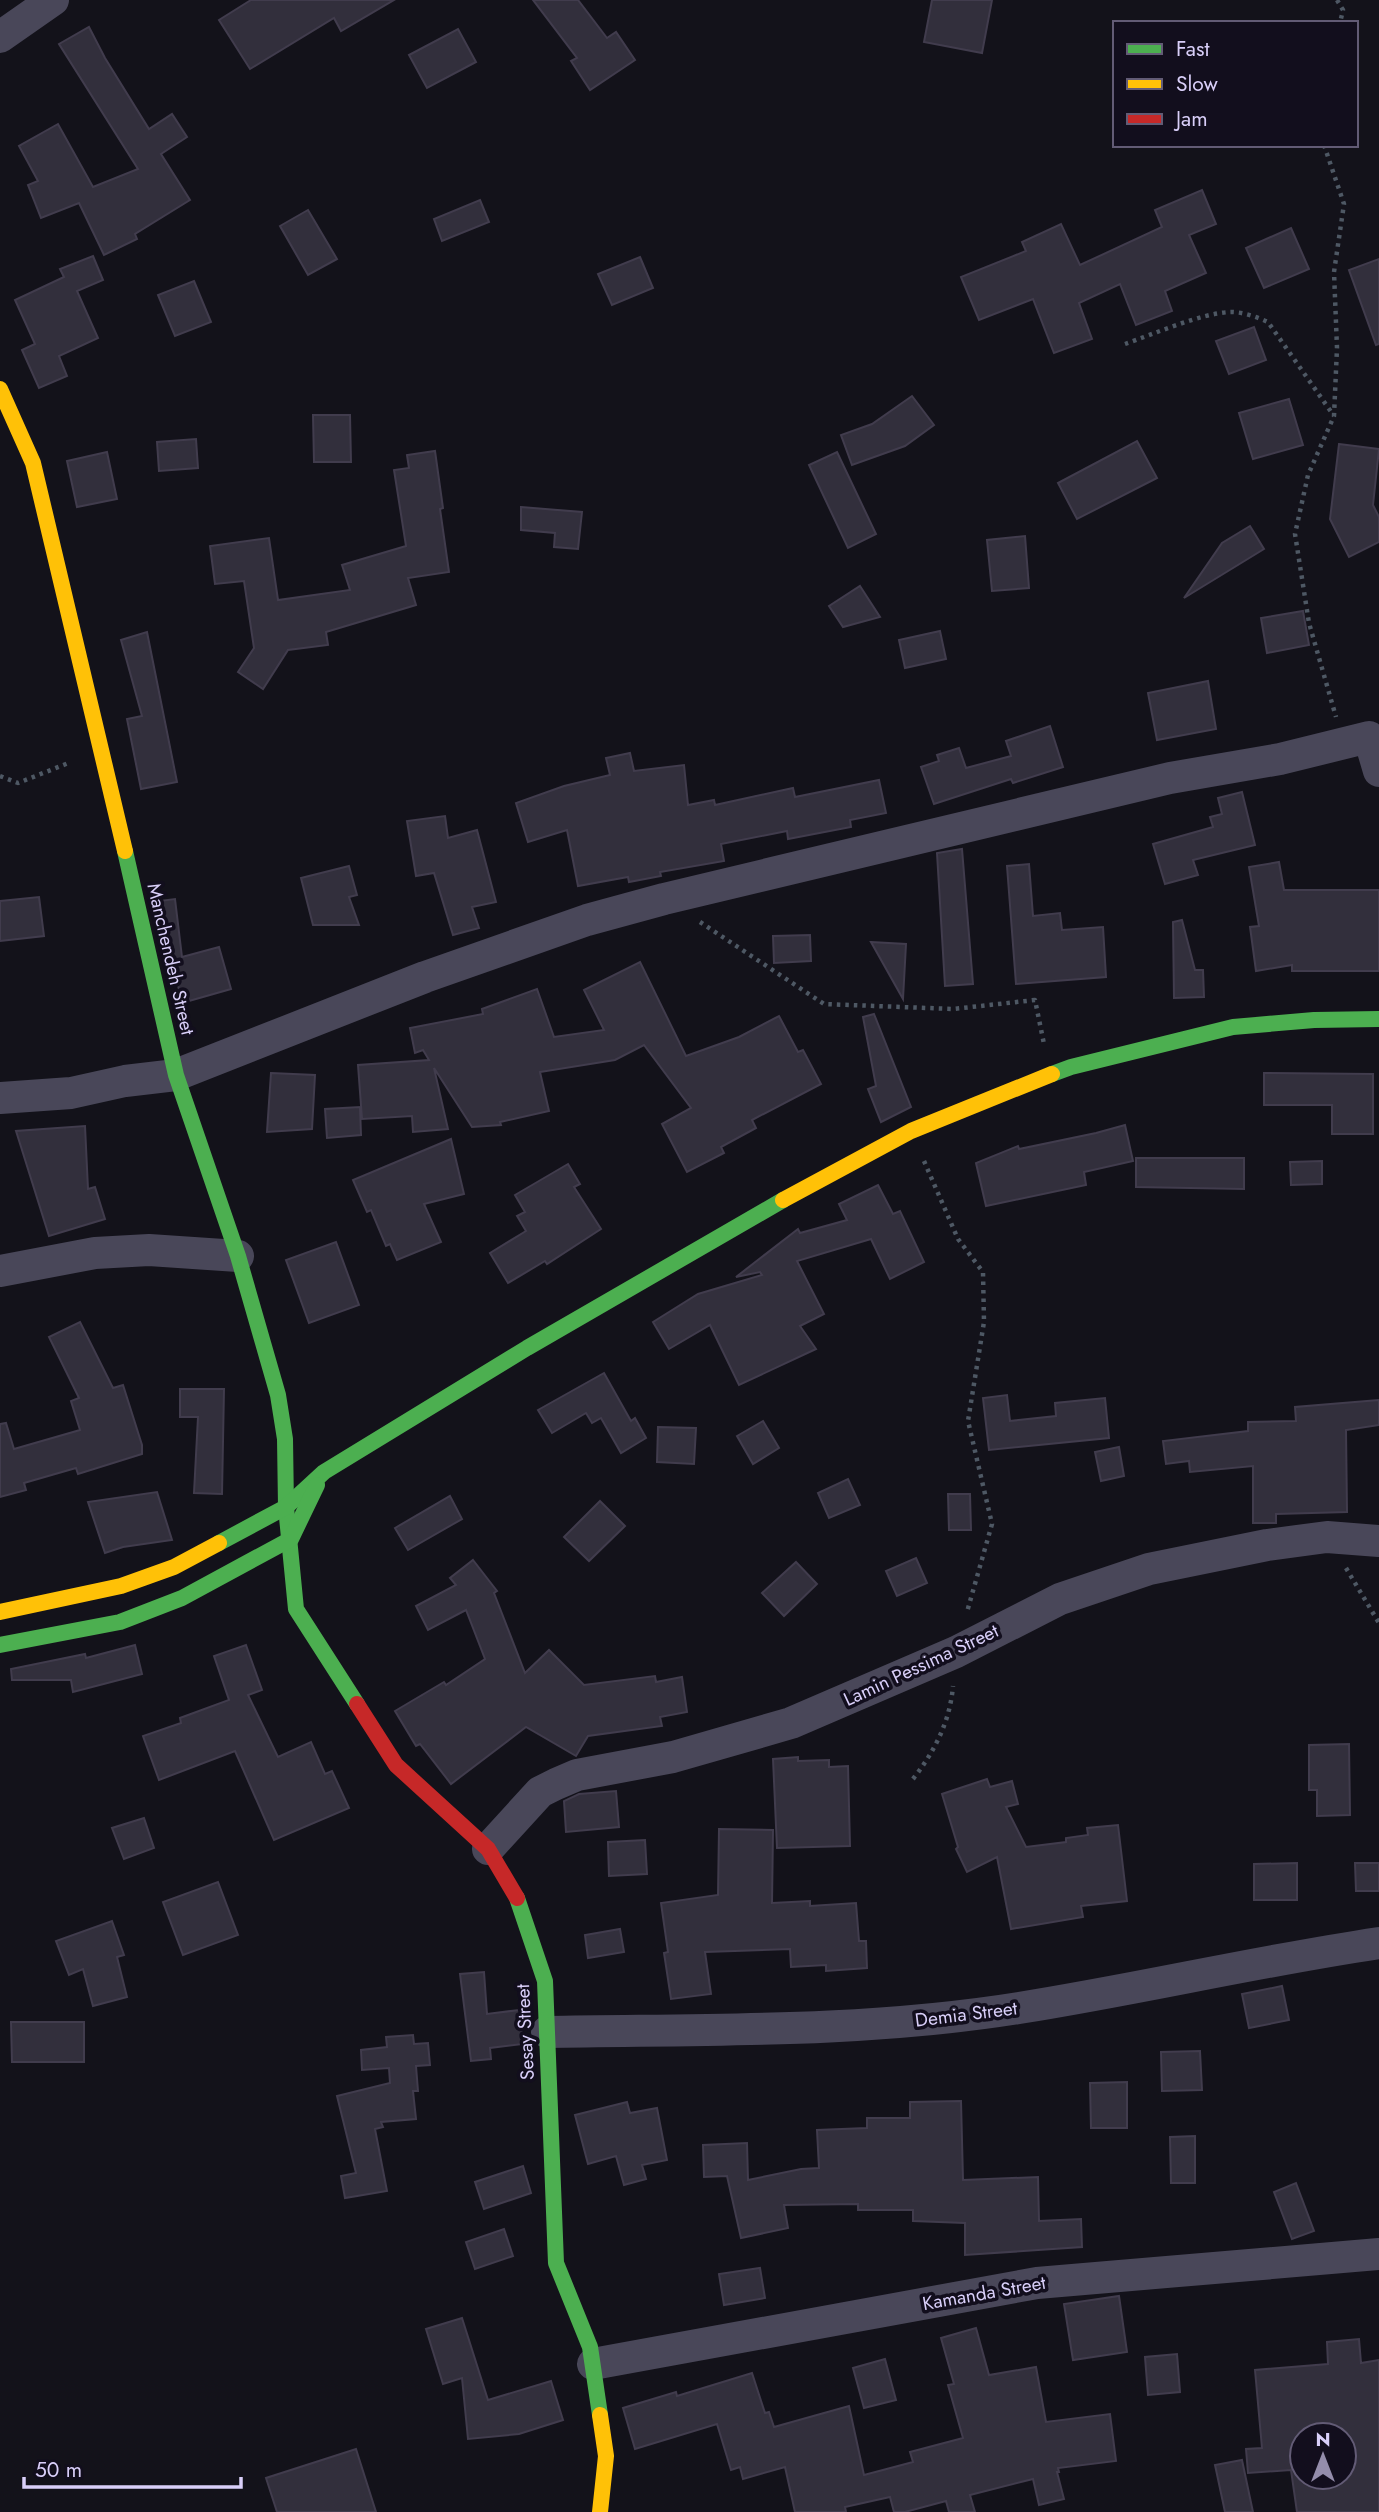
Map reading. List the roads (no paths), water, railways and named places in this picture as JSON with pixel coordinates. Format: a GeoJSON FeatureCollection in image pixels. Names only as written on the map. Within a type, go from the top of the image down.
{"type":"FeatureCollection","features":[{"type":"Feature","properties":{"kind":"street"},"geometry":{"type":"LineString","coordinates":[[0,37],[53,0]]}},
{"type":"Feature","properties":{"kind":"street","name":"Manchendeh Street"},"geometry":{"type":"LineString","coordinates":[[0,389],[33,463],[176,1074],[238,1256],[278,1395],[285,1439],[286,1507],[291,1539]]}},
{"type":"Feature","properties":{"kind":"street"},"geometry":{"type":"LineString","coordinates":[[0,1098],[71,1093],[125,1081],[176,1074],[425,977],[587,920],[664,899],[1170,778],[1280,759],[1369,737],[1379,771]]}},
{"type":"Feature","properties":{"kind":"street"},"geometry":{"type":"LineString","coordinates":[[0,1612],[121,1586],[174,1567],[286,1507],[324,1472],[618,1295],[830,1173],[911,1131],[1071,1067],[1233,1027],[1314,1020],[1379,1019]]}},
{"type":"Feature","properties":{"kind":"street"},"geometry":{"type":"LineString","coordinates":[[0,1271],[95,1253],[149,1250],[238,1256]]}},
{"type":"Feature","properties":{"kind":"street"},"geometry":{"type":"LineString","coordinates":[[0,1645],[120,1622],[158,1609],[216,1581],[291,1539],[324,1472]]}},
{"type":"Feature","properties":{"kind":"street","name":"Lamin Pessima Street"},"geometry":{"type":"LineString","coordinates":[[488,1849],[541,1792],[556,1784],[577,1775],[673,1757],[791,1723],[956,1652],[1060,1599],[1149,1569],[1267,1545],[1327,1537],[1379,1541]]}},
{"type":"Feature","properties":{"kind":"street","name":"Sesay Street"},"geometry":{"type":"LineString","coordinates":[[291,1539],[296,1609],[396,1765],[488,1849],[521,1905],[545,1981],[556,2263],[590,2347],[606,2456],[600,2512]]}},
{"type":"Feature","properties":{"kind":"street","name":"Demia Street"},"geometry":{"type":"LineString","coordinates":[[547,2032],[866,2025],[1017,2008],[1291,1956],[1379,1943]]}},
{"type":"Feature","properties":{"kind":"street","name":"Kamanda Street"},"geometry":{"type":"LineString","coordinates":[[593,2364],[1037,2283],[1379,2254]]}}]}
